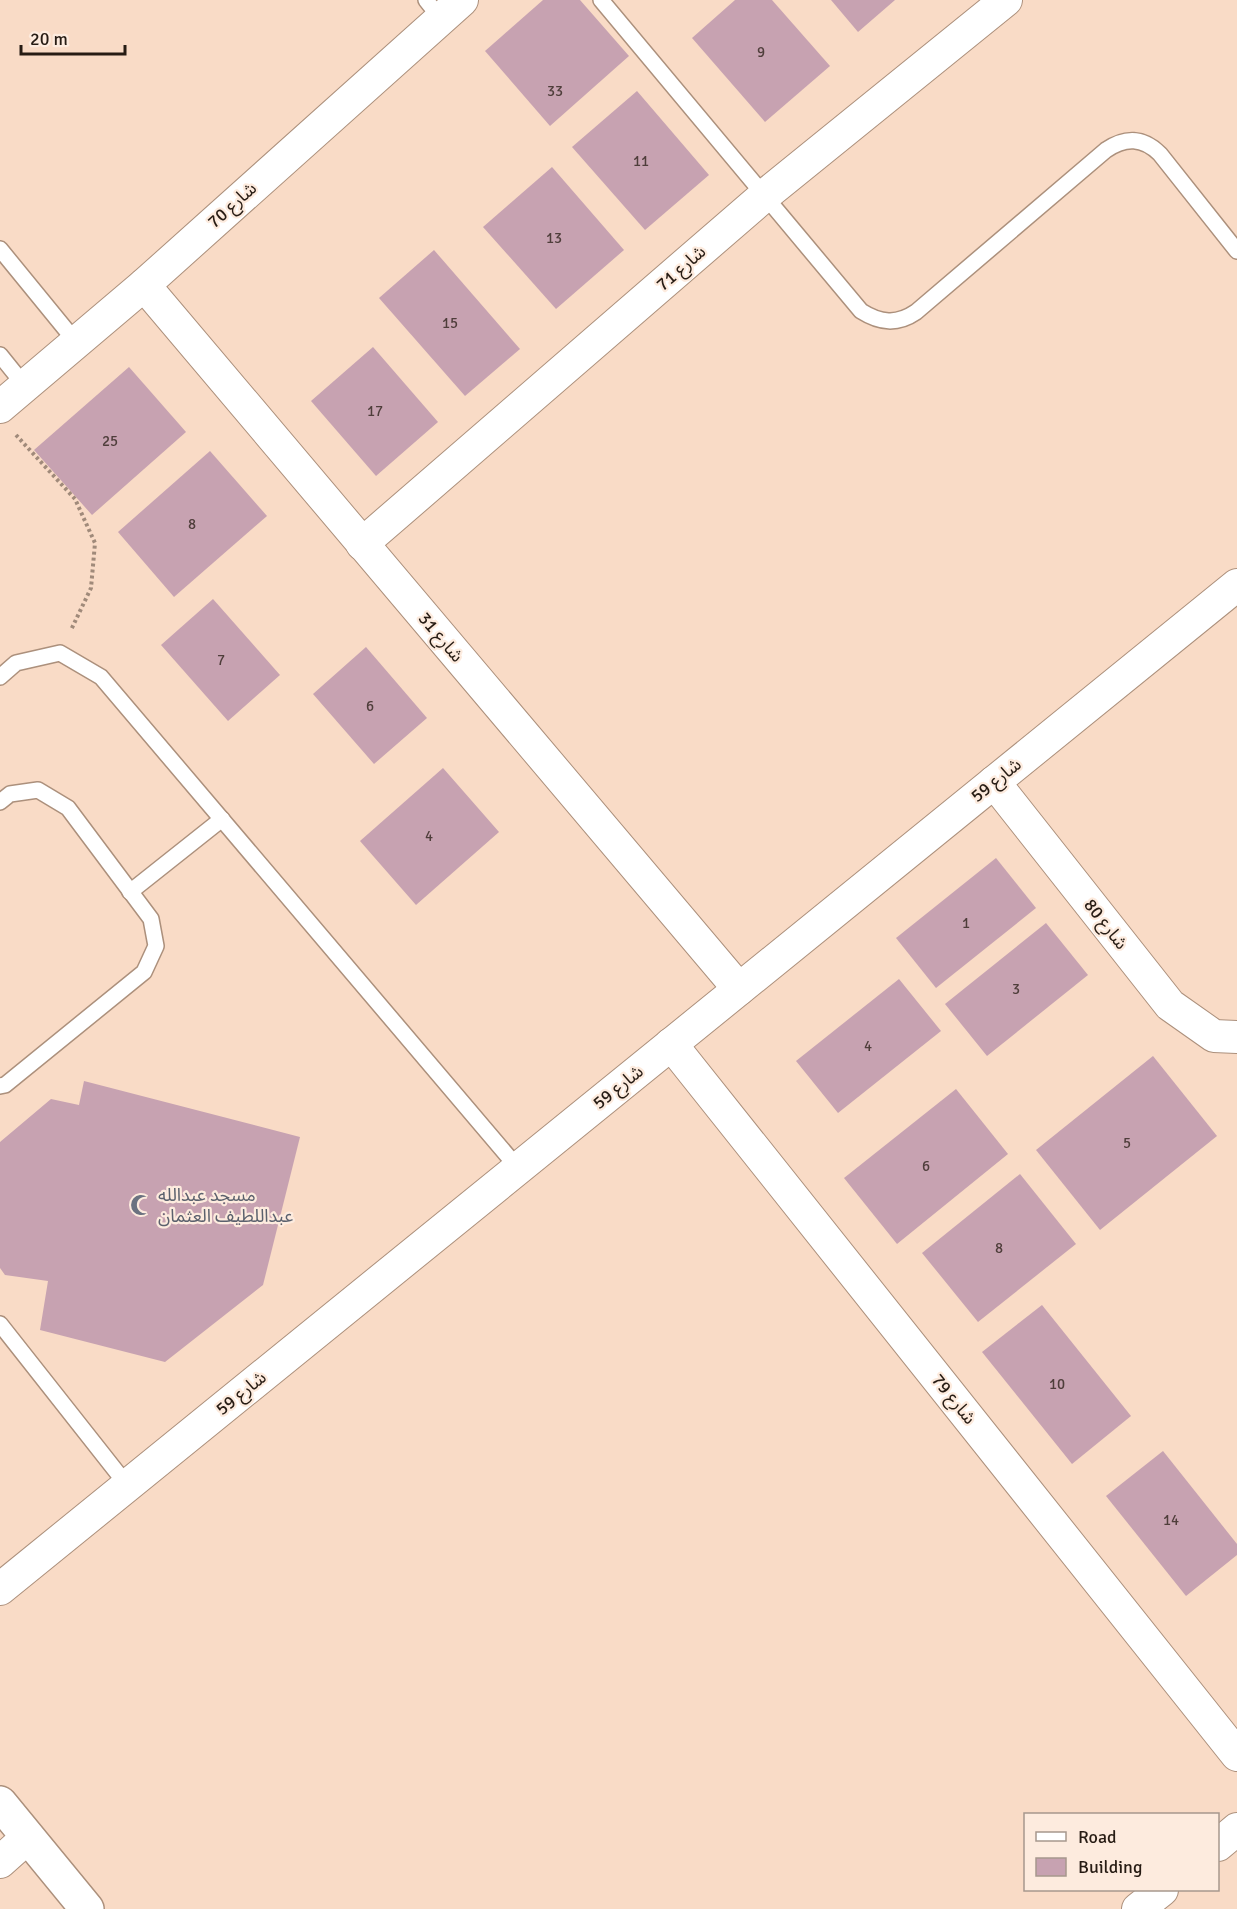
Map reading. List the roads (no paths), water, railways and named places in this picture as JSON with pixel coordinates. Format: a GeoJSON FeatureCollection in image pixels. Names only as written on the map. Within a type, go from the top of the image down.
{"type":"FeatureCollection","features":[{"type":"Feature","properties":{"kind":"street","name":"شارع 71"},"geometry":{"type":"LineString","coordinates":[[362,544],[764,196],[1006,0]]}},
{"type":"Feature","properties":{"kind":"street","name":"شارع 70"},"geometry":{"type":"LineString","coordinates":[[7,420],[25,386],[144,285],[443,6]]}},
{"type":"Feature","properties":{"kind":"street","name":"شارع 31"},"geometry":{"type":"LineString","coordinates":[[144,285],[739,989]]}},
{"type":"Feature","properties":{"kind":"street","name":"شارع 59"},"geometry":{"type":"LineString","coordinates":[[0,1589],[1237,585]]}},
{"type":"Feature","properties":{"kind":"street","name":"شارع 80"},"geometry":{"type":"LineString","coordinates":[[994,782],[1170,1005],[1214,1036],[1237,1037]]}},
{"type":"Feature","properties":{"kind":"street","name":"شارع 79"},"geometry":{"type":"LineString","coordinates":[[671,1044],[1237,1755]]}},
{"type":"Feature","properties":{"kind":"street"},"geometry":{"type":"LineString","coordinates":[[0,1803],[87,1909]]}},
{"type":"Feature","properties":{"kind":"street"},"geometry":{"type":"LineString","coordinates":[[1219,1844],[1237,1829]]}},
{"type":"Feature","properties":{"kind":"street"},"geometry":{"type":"LineString","coordinates":[[0,1862],[28,1837]]}},
{"type":"Feature","properties":{"kind":"street"},"geometry":{"type":"LineString","coordinates":[[1138,1909],[1161,1891]]}},
{"type":"Feature","properties":{"kind":"lane"},"geometry":{"type":"LineString","coordinates":[[601,0],[861,311],[872,318],[886,322],[907,318],[916,312],[1106,150],[1117,142],[1130,139],[1153,146],[1237,250]]}},
{"type":"Feature","properties":{"kind":"lane"},"geometry":{"type":"LineString","coordinates":[[0,249],[76,342]]}},
{"type":"Feature","properties":{"kind":"lane"},"geometry":{"type":"LineString","coordinates":[[0,355],[25,386]]}},
{"type":"Feature","properties":{"kind":"lane"},"geometry":{"type":"LineString","coordinates":[[0,677],[16,663],[60,653],[101,677],[518,1168]]}},
{"type":"Feature","properties":{"kind":"lane"},"geometry":{"type":"LineString","coordinates":[[0,802],[10,794],[38,790],[68,808],[151,920],[156,946],[144,972],[5,1085],[0,1086]]}},
{"type":"Feature","properties":{"kind":"lane"},"geometry":{"type":"LineString","coordinates":[[130,892],[222,819]]}},
{"type":"Feature","properties":{"kind":"lane"},"geometry":{"type":"LineString","coordinates":[[0,1324],[127,1485]]}},
{"type":"Feature","properties":{"kind":"place","name":"مسجد عبدالله عبداللطيف العثمان"},"geometry":{"type":"Point","coordinates":[141,1205]}}]}
